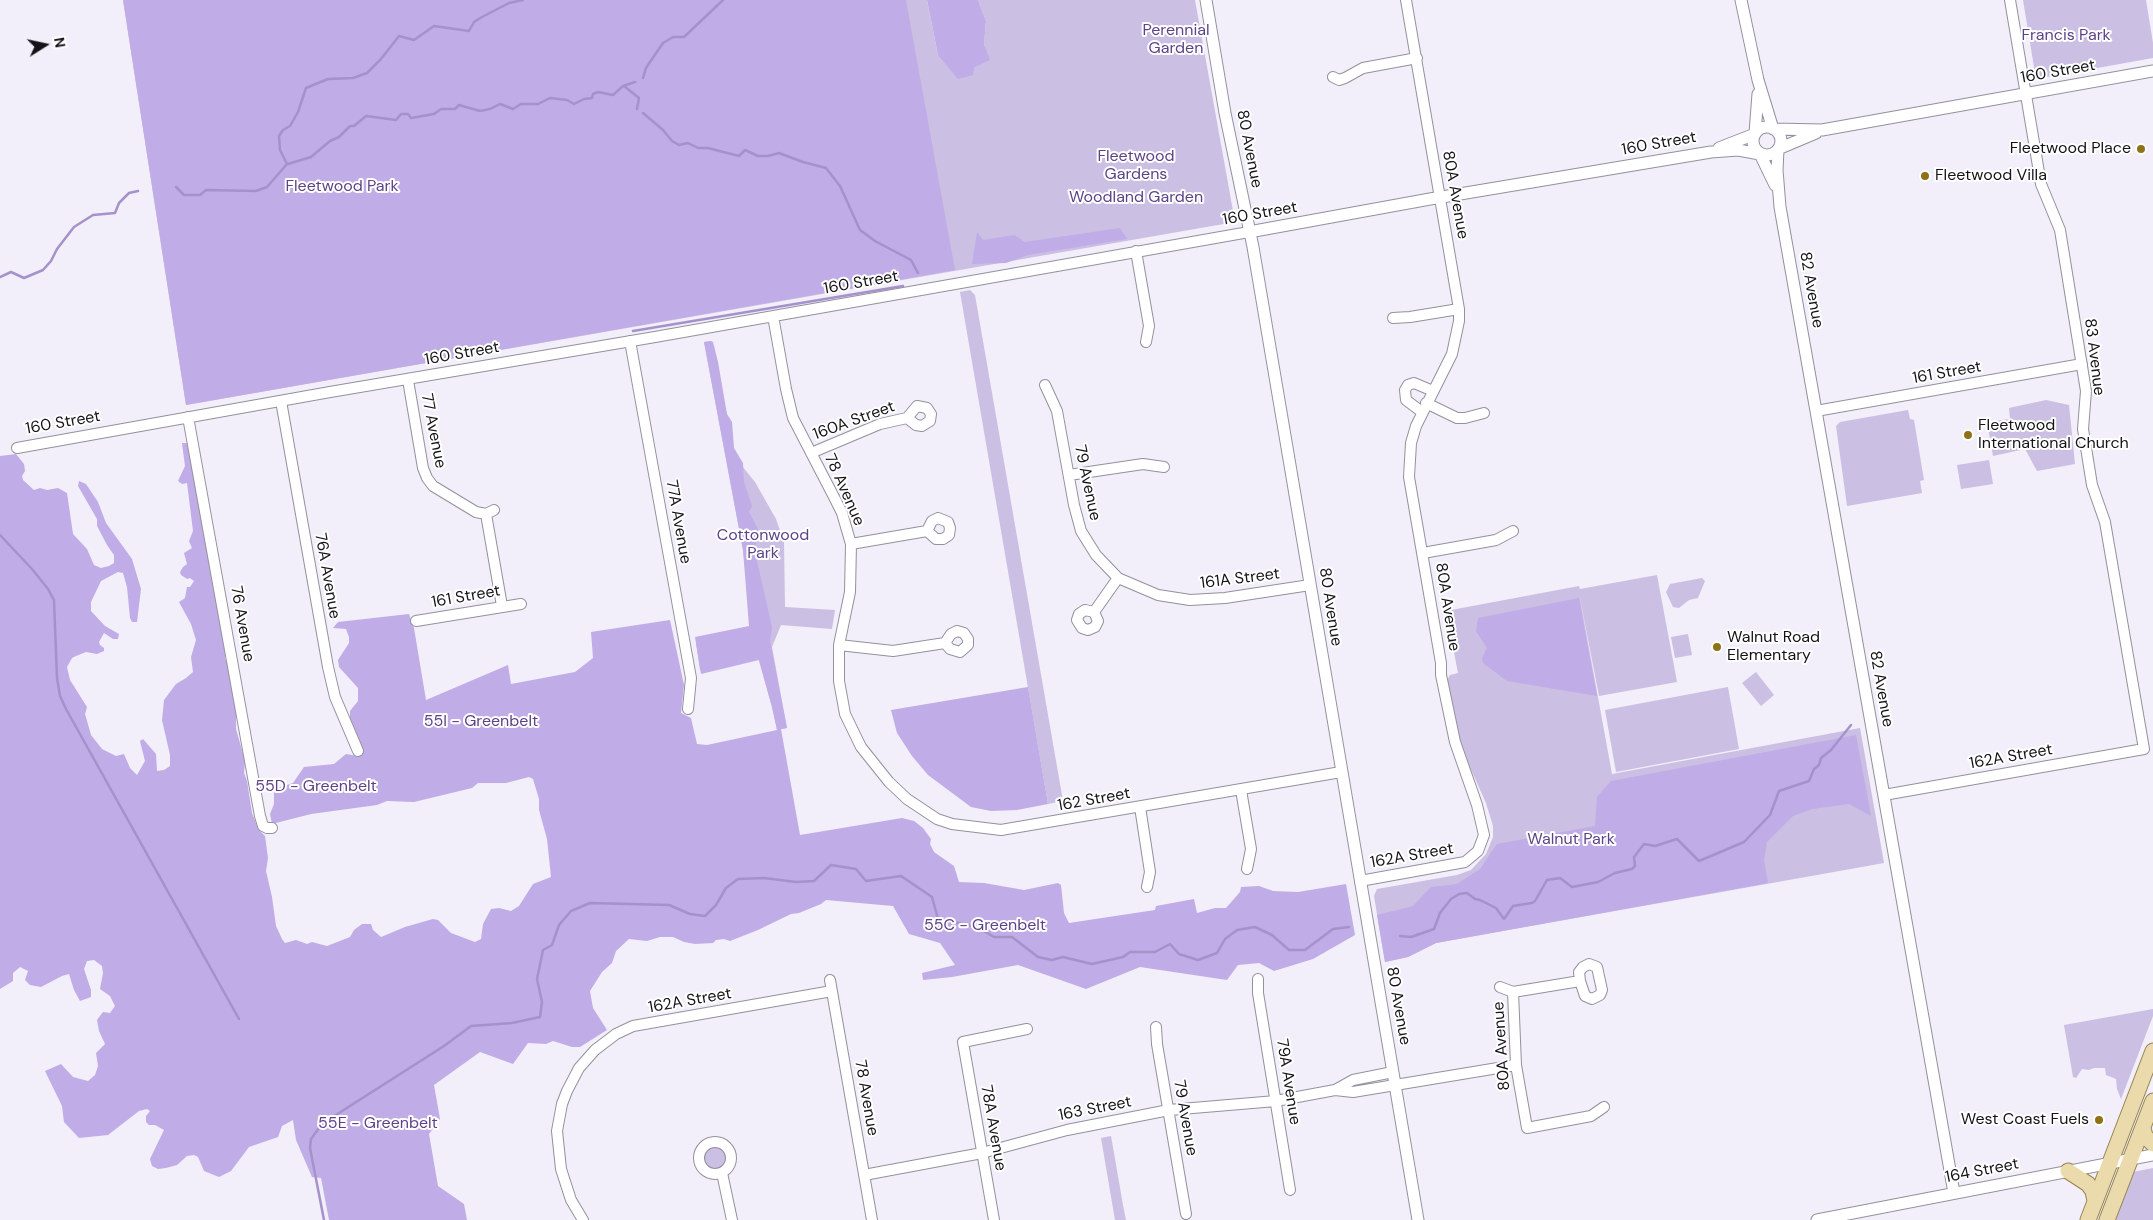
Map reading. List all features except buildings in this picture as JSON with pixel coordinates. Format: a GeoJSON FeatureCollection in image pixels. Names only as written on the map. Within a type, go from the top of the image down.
{"type":"FeatureCollection","features":[{"type":"Feature","properties":{"kind":"main road"},"geometry":{"type":"LineString","coordinates":[[2088,1220],[2153,1051]]}},
{"type":"Feature","properties":{"kind":"main road"},"geometry":{"type":"LineString","coordinates":[[2107,1220],[2153,1101]]}},
{"type":"Feature","properties":{"kind":"main road"},"geometry":{"type":"LineString","coordinates":[[2143,1128],[2145,1136],[2153,1144]]}},
{"type":"Feature","properties":{"kind":"main road"},"geometry":{"type":"LineString","coordinates":[[2068,1171],[2088,1184],[2093,1191],[2095,1201]]}},
{"type":"Feature","properties":{"kind":"street","name":"80 Avenue"},"geometry":{"type":"LineString","coordinates":[[1206,0],[1225,113],[1249,232],[1418,1220]]}},
{"type":"Feature","properties":{"kind":"street","name":"80A Avenue"},"geometry":{"type":"LineString","coordinates":[[1406,0],[1459,309],[1456,344],[1443,374],[1424,407],[1411,443],[1409,463],[1411,490],[1441,663],[1441,675],[1455,742],[1476,804]]}},
{"type":"Feature","properties":{"kind":"street"},"geometry":{"type":"LineString","coordinates":[[1741,0],[1758,80],[1774,129],[1781,140],[1778,150],[1768,155],[1760,154],[1754,147],[1758,112],[1758,80]]}},
{"type":"Feature","properties":{"kind":"street","name":"83 Avenue"},"geometry":{"type":"LineString","coordinates":[[2010,0],[2041,184],[2060,230],[2086,391],[2083,429],[2092,485],[2105,522],[2144,749]]}},
{"type":"Feature","properties":{"kind":"street"},"geometry":{"type":"LineString","coordinates":[[1333,77],[1339,80],[1363,68],[1417,58]]}},
{"type":"Feature","properties":{"kind":"street","name":"160 Street"},"geometry":{"type":"LineString","coordinates":[[1774,129],[1822,130],[2153,72]]}},
{"type":"Feature","properties":{"kind":"street"},"geometry":{"type":"LineString","coordinates":[[1755,134],[1765,127],[1774,129]]}},
{"type":"Feature","properties":{"kind":"street","name":"160 Street"},"geometry":{"type":"LineString","coordinates":[[1778,150],[1822,130]]}},
{"type":"Feature","properties":{"kind":"street","name":"160 Street"},"geometry":{"type":"LineString","coordinates":[[1711,152],[1755,134]]}},
{"type":"Feature","properties":{"kind":"street","name":"160 Street"},"geometry":{"type":"LineString","coordinates":[[17,448],[774,316],[1440,197],[1711,152],[1738,150],[1760,154]]}},
{"type":"Feature","properties":{"kind":"street","name":"82 Avenue"},"geometry":{"type":"LineString","coordinates":[[1778,150],[1778,191],[1954,1193]]}},
{"type":"Feature","properties":{"kind":"street","name":"82 Avenue"},"geometry":{"type":"LineString","coordinates":[[1760,154],[1778,191]]}},
{"type":"Feature","properties":{"kind":"street"},"geometry":{"type":"LineString","coordinates":[[1136,251],[1148,326],[1146,342]]}},
{"type":"Feature","properties":{"kind":"street"},"geometry":{"type":"LineString","coordinates":[[1393,318],[1459,309]]}},
{"type":"Feature","properties":{"kind":"street","name":"78 Avenue"},"geometry":{"type":"LineString","coordinates":[[774,316],[789,406],[798,430],[842,513],[851,544],[850,592],[838,645],[839,681],[846,714],[861,747],[873,762]]}},
{"type":"Feature","properties":{"kind":"street","name":"77A Avenue"},"geometry":{"type":"LineString","coordinates":[[630,341],[691,678],[688,709]]}},
{"type":"Feature","properties":{"kind":"street","name":"161 Street"},"geometry":{"type":"LineString","coordinates":[[1816,411],[2082,364]]}},
{"type":"Feature","properties":{"kind":"street","name":"77 Avenue"},"geometry":{"type":"LineString","coordinates":[[408,380],[423,468],[427,478],[433,486],[476,512],[490,512],[502,606]]}},
{"type":"Feature","properties":{"kind":"street"},"geometry":{"type":"LineString","coordinates":[[1433,391],[1414,383],[1408,385],[1404,390],[1406,400],[1457,418],[1484,413]]}},
{"type":"Feature","properties":{"kind":"street","name":"79 Avenue"},"geometry":{"type":"LineString","coordinates":[[1045,385],[1057,411],[1081,531],[1096,556],[1118,578]]}},
{"type":"Feature","properties":{"kind":"street","name":"76A Avenue"},"geometry":{"type":"LineString","coordinates":[[281,401],[328,666],[335,697],[358,751]]}},
{"type":"Feature","properties":{"kind":"street","name":"76 Avenue"},"geometry":{"type":"LineString","coordinates":[[188,417],[260,816],[265,827],[272,828]]}},
{"type":"Feature","properties":{"kind":"street","name":"160A Street"},"geometry":{"type":"LineString","coordinates":[[811,453],[880,424],[907,418]]}},
{"type":"Feature","properties":{"kind":"street"},"geometry":{"type":"LineString","coordinates":[[1069,476],[1143,464],[1164,467]]}},
{"type":"Feature","properties":{"kind":"street"},"geometry":{"type":"LineString","coordinates":[[851,544],[927,531]]}},
{"type":"Feature","properties":{"kind":"street"},"geometry":{"type":"LineString","coordinates":[[1423,553],[1496,540],[1513,531]]}},
{"type":"Feature","properties":{"kind":"street"},"geometry":{"type":"LineString","coordinates":[[1094,612],[1118,578]]}},
{"type":"Feature","properties":{"kind":"street","name":"161A Street"},"geometry":{"type":"LineString","coordinates":[[1118,578],[1158,594],[1190,600],[1225,598],[1310,585]]}},
{"type":"Feature","properties":{"kind":"street","name":"161 Street"},"geometry":{"type":"LineString","coordinates":[[416,621],[521,604]]}},
{"type":"Feature","properties":{"kind":"street"},"geometry":{"type":"LineString","coordinates":[[838,645],[893,651],[945,644]]}},
{"type":"Feature","properties":{"kind":"street","name":"162A Street"},"geometry":{"type":"LineString","coordinates":[[1884,794],[2144,749]]}},
{"type":"Feature","properties":{"kind":"street","name":"162 Street"},"geometry":{"type":"LineString","coordinates":[[873,762],[907,800],[937,819],[986,829],[1014,829],[1341,772]]}},
{"type":"Feature","properties":{"kind":"street"},"geometry":{"type":"LineString","coordinates":[[1241,790],[1251,850],[1247,869]]}},
{"type":"Feature","properties":{"kind":"street","name":"162A Street"},"geometry":{"type":"LineString","coordinates":[[1360,881],[1457,864],[1469,859],[1478,851],[1484,835],[1476,804]]}},
{"type":"Feature","properties":{"kind":"street"},"geometry":{"type":"LineString","coordinates":[[1140,807],[1150,872],[1147,887]]}},
{"type":"Feature","properties":{"kind":"street","name":"79A Avenue"},"geometry":{"type":"LineString","coordinates":[[1258,979],[1258,993],[1290,1190]]}},
{"type":"Feature","properties":{"kind":"street","name":"78 Avenue"},"geometry":{"type":"LineString","coordinates":[[830,980],[872,1220]]}},
{"type":"Feature","properties":{"kind":"street"},"geometry":{"type":"LineString","coordinates":[[1500,987],[1513,992],[1580,981]]}},
{"type":"Feature","properties":{"kind":"street","name":"162A Street"},"geometry":{"type":"LineString","coordinates":[[583,1220],[571,1200],[563,1177],[557,1138],[562,1104],[573,1078],[595,1050],[628,1028],[832,991]]}},
{"type":"Feature","properties":{"kind":"street","name":"80A Avenue"},"geometry":{"type":"LineString","coordinates":[[1513,992],[1516,1065],[1527,1128],[1591,1116],[1604,1106]]}},
{"type":"Feature","properties":{"kind":"street","name":"79 Avenue"},"geometry":{"type":"LineString","coordinates":[[1156,1027],[1157,1044],[1186,1214]]}},
{"type":"Feature","properties":{"kind":"street","name":"78A Avenue"},"geometry":{"type":"LineString","coordinates":[[994,1220],[963,1042],[1027,1030]]}},
{"type":"Feature","properties":{"kind":"street","name":"163 Street"},"geometry":{"type":"LineString","coordinates":[[864,1175],[982,1153],[1067,1130],[1169,1110],[1276,1101],[1334,1090],[1354,1092],[1516,1065]]}},
{"type":"Feature","properties":{"kind":"street","name":"163 Street"},"geometry":{"type":"LineString","coordinates":[[1334,1090],[1353,1080],[1392,1072]]}},
{"type":"Feature","properties":{"kind":"street","name":"164 Street"},"geometry":{"type":"LineString","coordinates":[[1817,1220],[2153,1155]]}},
{"type":"Feature","properties":{"kind":"street"},"geometry":{"type":"LineString","coordinates":[[722,1172],[732,1220]]}},
{"type":"Feature","properties":{"kind":"green space","name":"Fleetwood Park"},"geometry":{"type":"Polygon","coordinates":[[[123,0],[927,0],[938,55],[974,68],[989,60],[984,44],[986,21],[978,0],[1195,0],[1235,222],[186,405],[123,0]]]}},
{"type":"Feature","properties":{"kind":"green space","name":"Fleetwood Park"},"geometry":{"type":"Polygon","coordinates":[[[123,0],[906,0],[955,270],[186,405],[123,0]]]}},
{"type":"Feature","properties":{"kind":"green space"},"geometry":{"type":"Polygon","coordinates":[[[927,0],[978,0],[986,21],[984,44],[990,60],[974,68],[973,75],[958,79],[938,55],[927,0]]]}},
{"type":"Feature","properties":{"kind":"green space","name":"Francis Park"},"geometry":{"type":"Polygon","coordinates":[[[2023,0],[2146,0],[2153,43],[2153,58],[2036,79],[2023,0]]]}},
{"type":"Feature","properties":{"kind":"green space"},"geometry":{"type":"Polygon","coordinates":[[[1120,228],[1127,239],[1028,255],[1006,263],[972,264],[977,232],[983,240],[1014,235],[1025,242],[1120,228]]]}},
{"type":"Feature","properties":{"kind":"green space"},"geometry":{"type":"Polygon","coordinates":[[[970,290],[975,295],[1063,801],[1048,804],[960,292],[970,290]]]}},
{"type":"Feature","properties":{"kind":"green space","name":"Cottonwood Park"},"geometry":{"type":"Polygon","coordinates":[[[711,341],[733,455],[755,482],[776,519],[784,542],[785,607],[835,610],[832,629],[781,625],[772,647],[787,728],[777,730],[757,654],[700,670],[696,643],[753,635],[743,550],[704,342],[711,341]]]}},
{"type":"Feature","properties":{"kind":"green space"},"geometry":{"type":"Polygon","coordinates":[[[704,342],[713,342],[718,362],[727,414],[732,422],[734,448],[743,463],[744,482],[752,506],[749,512],[758,529],[758,538],[754,548],[772,627],[770,641],[787,728],[781,729],[800,835],[902,818],[914,821],[923,828],[931,839],[930,844],[934,852],[954,866],[959,882],[984,883],[1024,890],[1058,883],[1061,885],[1064,913],[1069,923],[1155,910],[1156,906],[1194,899],[1197,913],[1215,908],[1226,908],[1240,892],[1241,887],[1259,886],[1273,891],[1298,892],[1346,884],[1355,935],[1313,959],[1274,971],[1259,963],[1238,965],[1227,980],[1140,967],[1086,989],[1018,965],[952,977],[923,980],[922,973],[955,965],[940,943],[909,934],[893,906],[826,900],[821,904],[799,913],[791,914],[730,941],[724,939],[716,940],[713,943],[695,944],[673,937],[660,937],[647,941],[629,939],[616,951],[612,963],[602,972],[590,991],[593,1008],[607,1030],[580,1047],[572,1047],[553,1041],[546,1044],[528,1043],[513,1064],[480,1052],[434,1085],[440,1119],[429,1134],[438,1186],[464,1204],[467,1220],[329,1220],[321,1178],[312,1177],[296,1140],[293,1120],[282,1126],[278,1137],[249,1147],[231,1171],[219,1177],[204,1171],[198,1157],[194,1155],[187,1156],[177,1165],[166,1168],[158,1169],[152,1166],[150,1159],[164,1130],[155,1125],[149,1125],[146,1122],[146,1116],[150,1111],[147,1109],[139,1111],[108,1135],[79,1138],[64,1122],[62,1106],[45,1071],[61,1064],[73,1077],[88,1081],[95,1075],[98,1066],[96,1053],[105,1044],[99,1031],[97,1020],[103,1012],[110,1013],[115,1006],[110,996],[100,989],[103,973],[102,966],[94,960],[87,961],[84,969],[91,990],[91,997],[80,1001],[69,974],[41,987],[30,985],[25,980],[28,971],[20,967],[13,973],[13,981],[0,989],[0,456],[16,454],[24,464],[23,480],[34,490],[58,488],[67,493],[73,534],[87,549],[94,565],[101,568],[114,563],[114,555],[97,526],[97,519],[78,486],[79,481],[86,484],[98,502],[106,523],[132,559],[141,589],[137,622],[132,622],[130,618],[127,587],[123,573],[118,572],[101,581],[91,602],[91,611],[105,626],[119,634],[118,639],[113,639],[104,633],[99,642],[104,651],[97,654],[86,652],[76,656],[72,658],[67,667],[70,680],[87,707],[85,714],[91,735],[102,749],[116,756],[124,754],[130,768],[137,775],[145,761],[140,741],[143,739],[156,754],[157,771],[164,770],[170,766],[170,755],[162,720],[164,700],[176,684],[193,672],[191,657],[196,640],[191,624],[179,602],[185,598],[187,587],[190,587],[194,581],[190,578],[187,579],[180,572],[187,564],[184,553],[192,548],[189,541],[193,531],[187,483],[182,484],[178,481],[185,466],[182,443],[187,443],[190,446],[226,650],[225,658],[230,669],[236,704],[236,729],[245,761],[244,773],[252,813],[258,829],[265,836],[268,858],[266,871],[276,926],[282,939],[285,943],[296,940],[307,944],[312,942],[327,946],[350,937],[354,930],[362,924],[371,924],[373,930],[381,937],[405,927],[433,919],[438,920],[451,933],[475,942],[481,939],[483,924],[491,909],[499,908],[511,911],[519,906],[533,884],[551,877],[547,839],[533,779],[529,777],[506,783],[478,783],[472,788],[414,802],[387,801],[377,805],[311,814],[272,824],[270,814],[274,804],[274,789],[293,783],[304,767],[334,764],[346,754],[358,756],[363,752],[350,718],[350,711],[358,701],[358,688],[339,667],[338,660],[349,643],[349,637],[346,629],[333,628],[338,622],[409,614],[414,628],[426,700],[508,665],[511,684],[575,672],[593,658],[591,632],[670,620],[684,685],[681,713],[691,718],[697,744],[707,745],[777,730],[759,660],[701,674],[695,637],[749,626],[743,550],[704,342]]]}},
{"type":"Feature","properties":{"kind":"green space"},"geometry":{"type":"Polygon","coordinates":[[[2046,400],[2069,405],[2075,464],[2037,471],[2025,449],[1993,456],[1987,422],[2010,419],[2009,408],[2046,400]]]}},
{"type":"Feature","properties":{"kind":"green space"},"geometry":{"type":"Polygon","coordinates":[[[1908,410],[1910,419],[1914,420],[1924,480],[1920,481],[1922,493],[1847,506],[1836,426],[1840,422],[1908,410]]]}},
{"type":"Feature","properties":{"kind":"green space"},"geometry":{"type":"Polygon","coordinates":[[[1989,460],[1993,484],[1961,489],[1957,465],[1989,460]]]}},
{"type":"Feature","properties":{"kind":"green space","name":"Walnut Park"},"geometry":{"type":"Polygon","coordinates":[[[1657,575],[1677,682],[1599,696],[1579,593],[1612,774],[1860,728],[1884,863],[1436,943],[1408,957],[1385,962],[1374,896],[1377,889],[1457,875],[1471,870],[1486,854],[1493,837],[1493,826],[1486,803],[1459,743],[1447,680],[1450,675],[1458,673],[1446,611],[1579,586],[1580,589],[1657,575]]]}},
{"type":"Feature","properties":{"kind":"green space"},"geometry":{"type":"Polygon","coordinates":[[[1702,578],[1705,581],[1698,598],[1689,600],[1679,608],[1673,607],[1666,592],[1670,584],[1702,578]]]}},
{"type":"Feature","properties":{"kind":"green space"},"geometry":{"type":"Polygon","coordinates":[[[1579,598],[1597,696],[1507,681],[1483,663],[1482,658],[1487,648],[1476,631],[1478,618],[1579,598]]]}},
{"type":"Feature","properties":{"kind":"green space"},"geometry":{"type":"Polygon","coordinates":[[[1688,634],[1692,655],[1675,658],[1671,637],[1688,634]]]}},
{"type":"Feature","properties":{"kind":"green space"},"geometry":{"type":"Polygon","coordinates":[[[1756,672],[1774,695],[1761,706],[1742,683],[1756,672]]]}},
{"type":"Feature","properties":{"kind":"green space"},"geometry":{"type":"Polygon","coordinates":[[[1028,687],[1048,804],[1017,810],[991,811],[971,807],[928,775],[912,756],[897,733],[891,710],[1028,687]]]}},
{"type":"Feature","properties":{"kind":"green space"},"geometry":{"type":"Polygon","coordinates":[[[1728,687],[1739,749],[1616,772],[1605,710],[1728,687]]]}},
{"type":"Feature","properties":{"kind":"green space"},"geometry":{"type":"Polygon","coordinates":[[[1856,735],[1871,816],[1849,804],[1812,809],[1793,816],[1767,842],[1764,860],[1768,883],[1436,943],[1408,957],[1385,962],[1377,915],[1413,906],[1431,887],[1457,884],[1480,869],[1497,844],[1595,826],[1597,797],[1611,781],[1856,735]]]}},
{"type":"Feature","properties":{"kind":"green space"},"geometry":{"type":"Polygon","coordinates":[[[2153,1009],[2153,1016],[2121,1099],[2116,1079],[2106,1075],[2105,1068],[2082,1069],[2076,1078],[2073,1077],[2064,1025],[2153,1009]]]}},
{"type":"Feature","properties":{"kind":"green space"},"geometry":{"type":"Polygon","coordinates":[[[1111,1136],[1126,1220],[1115,1220],[1101,1138],[1111,1136]]]}},
{"type":"Feature","properties":{"kind":"green space"},"geometry":{"type":"Polygon","coordinates":[[[715,1145],[724,1149],[728,1158],[724,1167],[715,1171],[706,1167],[702,1158],[706,1149],[715,1145]]]}},
{"type":"Feature","properties":{"kind":"green space"},"geometry":{"type":"Polygon","coordinates":[[[2153,1168],[2153,1220],[2114,1220],[2133,1172],[2153,1168]]]}},
{"type":"Feature","properties":{"kind":"waterway"},"geometry":{"type":"LineString","coordinates":[[176,187],[184,195],[200,195],[206,190],[256,191],[267,187],[287,164],[280,150],[279,136],[283,130],[290,126],[298,112],[306,88],[328,79],[353,78],[367,73],[399,36],[414,40],[434,26],[469,31],[474,22],[482,17],[509,3],[523,0]]}},
{"type":"Feature","properties":{"kind":"waterway"},"geometry":{"type":"LineString","coordinates":[[643,78],[646,68],[663,43],[673,37],[684,37],[723,0]]}},
{"type":"Feature","properties":{"kind":"waterway"},"geometry":{"type":"LineString","coordinates":[[288,164],[311,157],[330,141],[339,137],[350,126],[354,126],[366,116],[396,120],[401,114],[408,114],[411,118],[434,114],[441,109],[455,109],[459,105],[480,111],[500,104],[513,109],[521,104],[538,104],[550,98],[567,100],[574,104],[584,99],[592,98],[593,94],[598,92],[613,95],[623,86],[635,82]]}},
{"type":"Feature","properties":{"kind":"waterway"},"geometry":{"type":"LineString","coordinates":[[624,86],[639,98],[637,109]]}},
{"type":"Feature","properties":{"kind":"waterway"},"geometry":{"type":"LineString","coordinates":[[643,113],[663,130],[672,141],[679,145],[688,143],[698,148],[708,148],[739,156],[745,150],[758,156],[779,153],[826,168],[840,186],[860,230],[875,241],[911,260],[918,273]]}},
{"type":"Feature","properties":{"kind":"waterway"},"geometry":{"type":"LineString","coordinates":[[0,277],[11,272],[24,278],[43,270],[74,227],[93,215],[115,213],[119,203],[129,193],[138,191]]}},
{"type":"Feature","properties":{"kind":"waterway"},"geometry":{"type":"LineString","coordinates":[[633,331],[903,286]]}},
{"type":"Feature","properties":{"kind":"waterway"},"geometry":{"type":"LineString","coordinates":[[0,535],[32,569],[54,600],[57,678],[60,696],[239,1019]]}},
{"type":"Feature","properties":{"kind":"waterway"},"geometry":{"type":"LineString","coordinates":[[1400,936],[1411,937],[1434,929],[1440,913],[1451,899],[1459,894],[1467,893],[1475,899],[1496,908],[1504,919],[1513,906],[1535,901],[1547,880],[1560,878],[1572,887],[1598,882],[1615,873],[1632,869],[1635,866],[1634,857],[1644,844],[1655,846],[1677,839],[1699,861],[1744,842],[1770,815],[1779,791],[1809,781],[1821,758],[1831,750],[1851,725]]}},
{"type":"Feature","properties":{"kind":"waterway"},"geometry":{"type":"LineString","coordinates":[[324,1220],[310,1148],[311,1139],[319,1128],[328,1120],[444,1046],[471,1026],[512,1023],[540,1017],[542,1002],[537,979],[543,950],[552,945],[559,925],[571,911],[590,903],[669,905],[690,914],[705,916],[716,905],[726,888],[738,879],[764,878],[796,882],[814,881],[831,865],[856,869],[866,881],[901,876],[932,897],[938,919],[977,927],[994,937],[1012,937],[1038,957],[1052,960],[1063,957],[1092,964],[1123,957],[1130,952],[1155,952],[1170,944],[1179,954],[1198,960],[1217,953],[1225,939],[1237,930],[1255,927],[1272,935],[1289,950],[1305,950],[1333,929],[1349,927]]}},
{"type":"Feature","properties":{"kind":"place","name":"Fleetwood Place"},"geometry":{"type":"Point","coordinates":[2141,149]}},
{"type":"Feature","properties":{"kind":"place","name":"Fleetwood Villa"},"geometry":{"type":"Point","coordinates":[1925,176]}},
{"type":"Feature","properties":{"kind":"place","name":"Fleetwood International Church"},"geometry":{"type":"Point","coordinates":[1968,435]}},
{"type":"Feature","properties":{"kind":"place","name":"Walnut Road Elementary"},"geometry":{"type":"Point","coordinates":[1717,647]}},
{"type":"Feature","properties":{"kind":"place","name":"West Coast Fuels"},"geometry":{"type":"Point","coordinates":[2099,1120]}},
{"type":"Feature","properties":{"kind":"park label","name":"Perennial Garden"},"geometry":{"type":"Point","coordinates":[1176,40]}},
{"type":"Feature","properties":{"kind":"park label","name":"Fleetwood Gardens"},"geometry":{"type":"Point","coordinates":[1136,166]}},
{"type":"Feature","properties":{"kind":"park label","name":"Woodland Garden"},"geometry":{"type":"Point","coordinates":[1136,198]}},
{"type":"Feature","properties":{"kind":"park label","name":"55I - Greenbelt"},"geometry":{"type":"Point","coordinates":[481,722]}},
{"type":"Feature","properties":{"kind":"park label","name":"55D - Greenbelt"},"geometry":{"type":"Point","coordinates":[316,787]}},
{"type":"Feature","properties":{"kind":"park label","name":"55C - Greenbelt"},"geometry":{"type":"Point","coordinates":[985,926]}},
{"type":"Feature","properties":{"kind":"park label","name":"55E - Greenbelt"},"geometry":{"type":"Point","coordinates":[378,1124]}}]}
